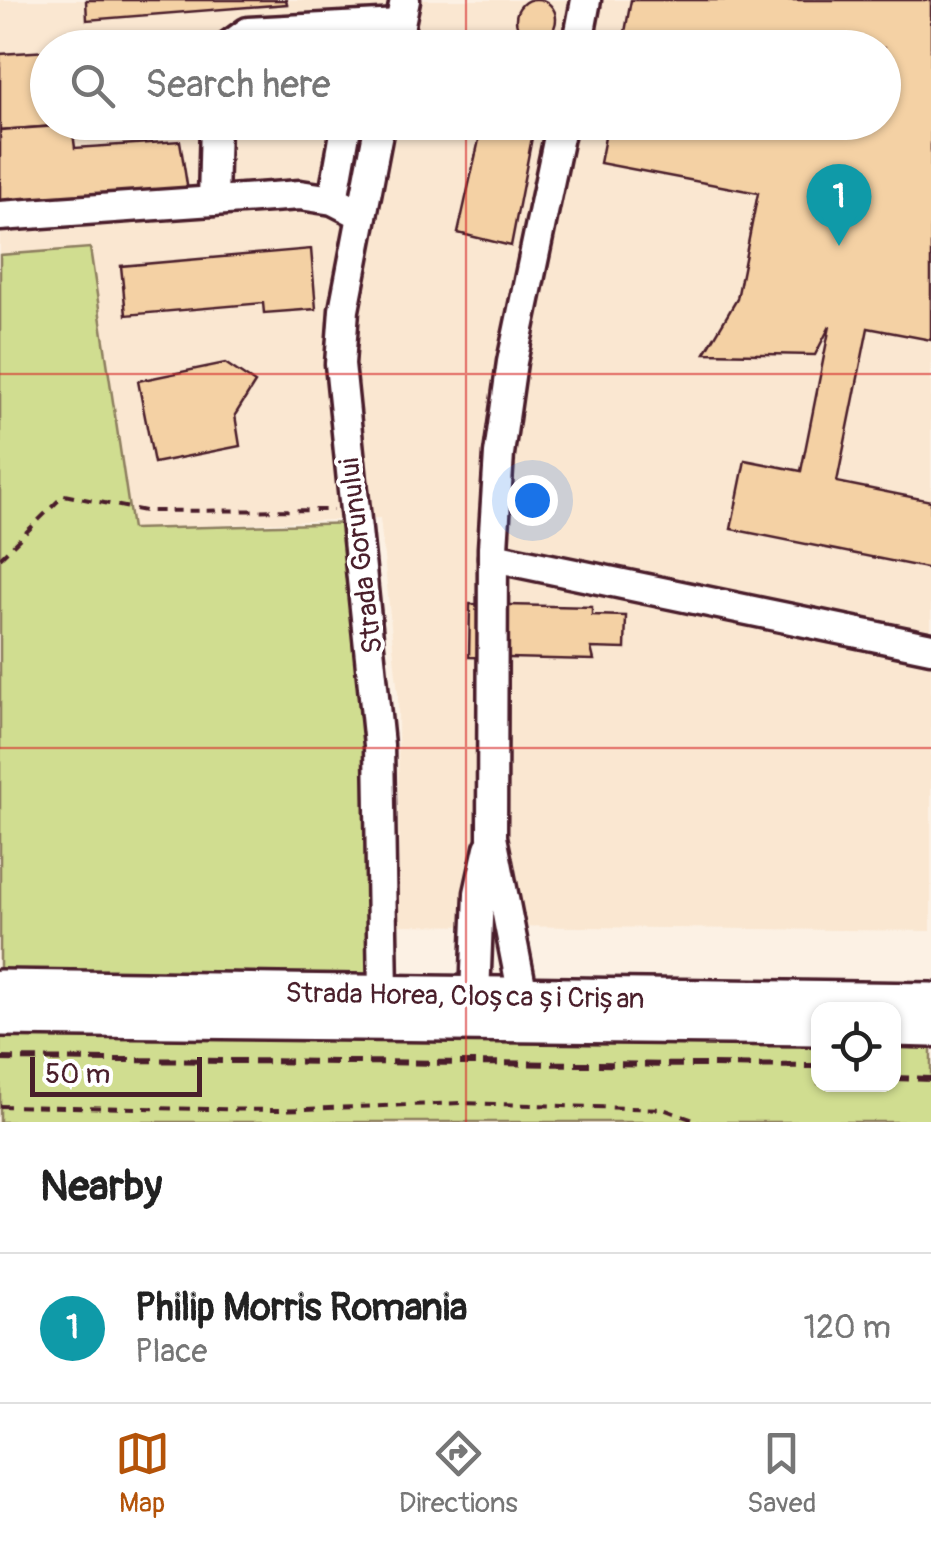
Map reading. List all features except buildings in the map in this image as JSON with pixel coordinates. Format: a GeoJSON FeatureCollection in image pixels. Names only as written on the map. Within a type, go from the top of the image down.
{"type":"FeatureCollection","features":[{"type":"Feature","properties":{"kind":"main road","name":"Strada Horea, Cloșca și Crișan"},"geometry":{"type":"LineString","coordinates":[[0,988],[931,1002]]}},
{"type":"Feature","properties":{"kind":"main road","name":"Strada Horea, Cloșca și Crișan"},"geometry":{"type":"LineString","coordinates":[[0,1018],[811,1027]]}},
{"type":"Feature","properties":{"kind":"main road"},"geometry":{"type":"LineString","coordinates":[[901,1028],[931,1028]]}},
{"type":"Feature","properties":{"kind":"street"},"geometry":{"type":"LineString","coordinates":[[580,30],[586,0]]}},
{"type":"Feature","properties":{"kind":"street"},"geometry":{"type":"LineString","coordinates":[[286,30],[400,24]]}},
{"type":"Feature","properties":{"kind":"street"},"geometry":{"type":"LineString","coordinates":[[213,201],[215,140]]}},
{"type":"Feature","properties":{"kind":"street"},"geometry":{"type":"LineString","coordinates":[[333,200],[343,140]]}},
{"type":"Feature","properties":{"kind":"street","name":"Strada Gorunului"},"geometry":{"type":"LineString","coordinates":[[377,140],[344,310],[340,364],[379,744],[382,994]]}},
{"type":"Feature","properties":{"kind":"street"},"geometry":{"type":"LineString","coordinates":[[523,996],[492,836],[493,556],[512,362],[558,140]]}},
{"type":"Feature","properties":{"kind":"street"},"geometry":{"type":"LineString","coordinates":[[0,216],[300,195],[333,200],[362,215]]}},
{"type":"Feature","properties":{"kind":"street"},"geometry":{"type":"LineString","coordinates":[[493,556],[931,648]]}},
{"type":"Feature","properties":{"kind":"street"},"geometry":{"type":"LineString","coordinates":[[475,996],[479,894],[492,836]]}},
{"type":"Feature","properties":{"kind":"path"},"geometry":{"type":"LineString","coordinates":[[0,558],[64,495],[145,511],[355,510]]}},
{"type":"Feature","properties":{"kind":"path"},"geometry":{"type":"LineString","coordinates":[[0,1106],[277,1110],[462,1103],[663,1108],[700,1122]]}},
{"type":"Feature","properties":{"kind":"path"},"geometry":{"type":"LineString","coordinates":[[276,1122],[277,1110]]}},
{"type":"Feature","properties":{"kind":"shaded area"},"geometry":{"type":"Polygon","coordinates":[[[0,0],[931,0],[931,931],[399,925],[398,694],[380,518],[132,529],[90,249],[0,255],[0,0]]]}},
{"type":"Feature","properties":{"kind":"green space"},"geometry":{"type":"Polygon","coordinates":[[[90,248],[132,529],[356,523],[383,994],[0,988],[0,255],[90,248]]]}},
{"type":"Feature","properties":{"kind":"green space"},"geometry":{"type":"Polygon","coordinates":[[[0,1018],[811,1027],[811,1092],[901,1092],[901,1028],[931,1029],[931,1122],[0,1122],[0,1018]]]}},
{"type":"Feature","properties":{"kind":"railway"},"geometry":{"type":"LineString","coordinates":[[0,1059],[811,1066]]}},
{"type":"Feature","properties":{"kind":"railway"},"geometry":{"type":"LineString","coordinates":[[901,1078],[931,1079]]}},
{"type":"Feature","properties":{"kind":"place","name":"Philip Morris Romania"},"geometry":{"type":"Point","coordinates":[839,246]}}]}
